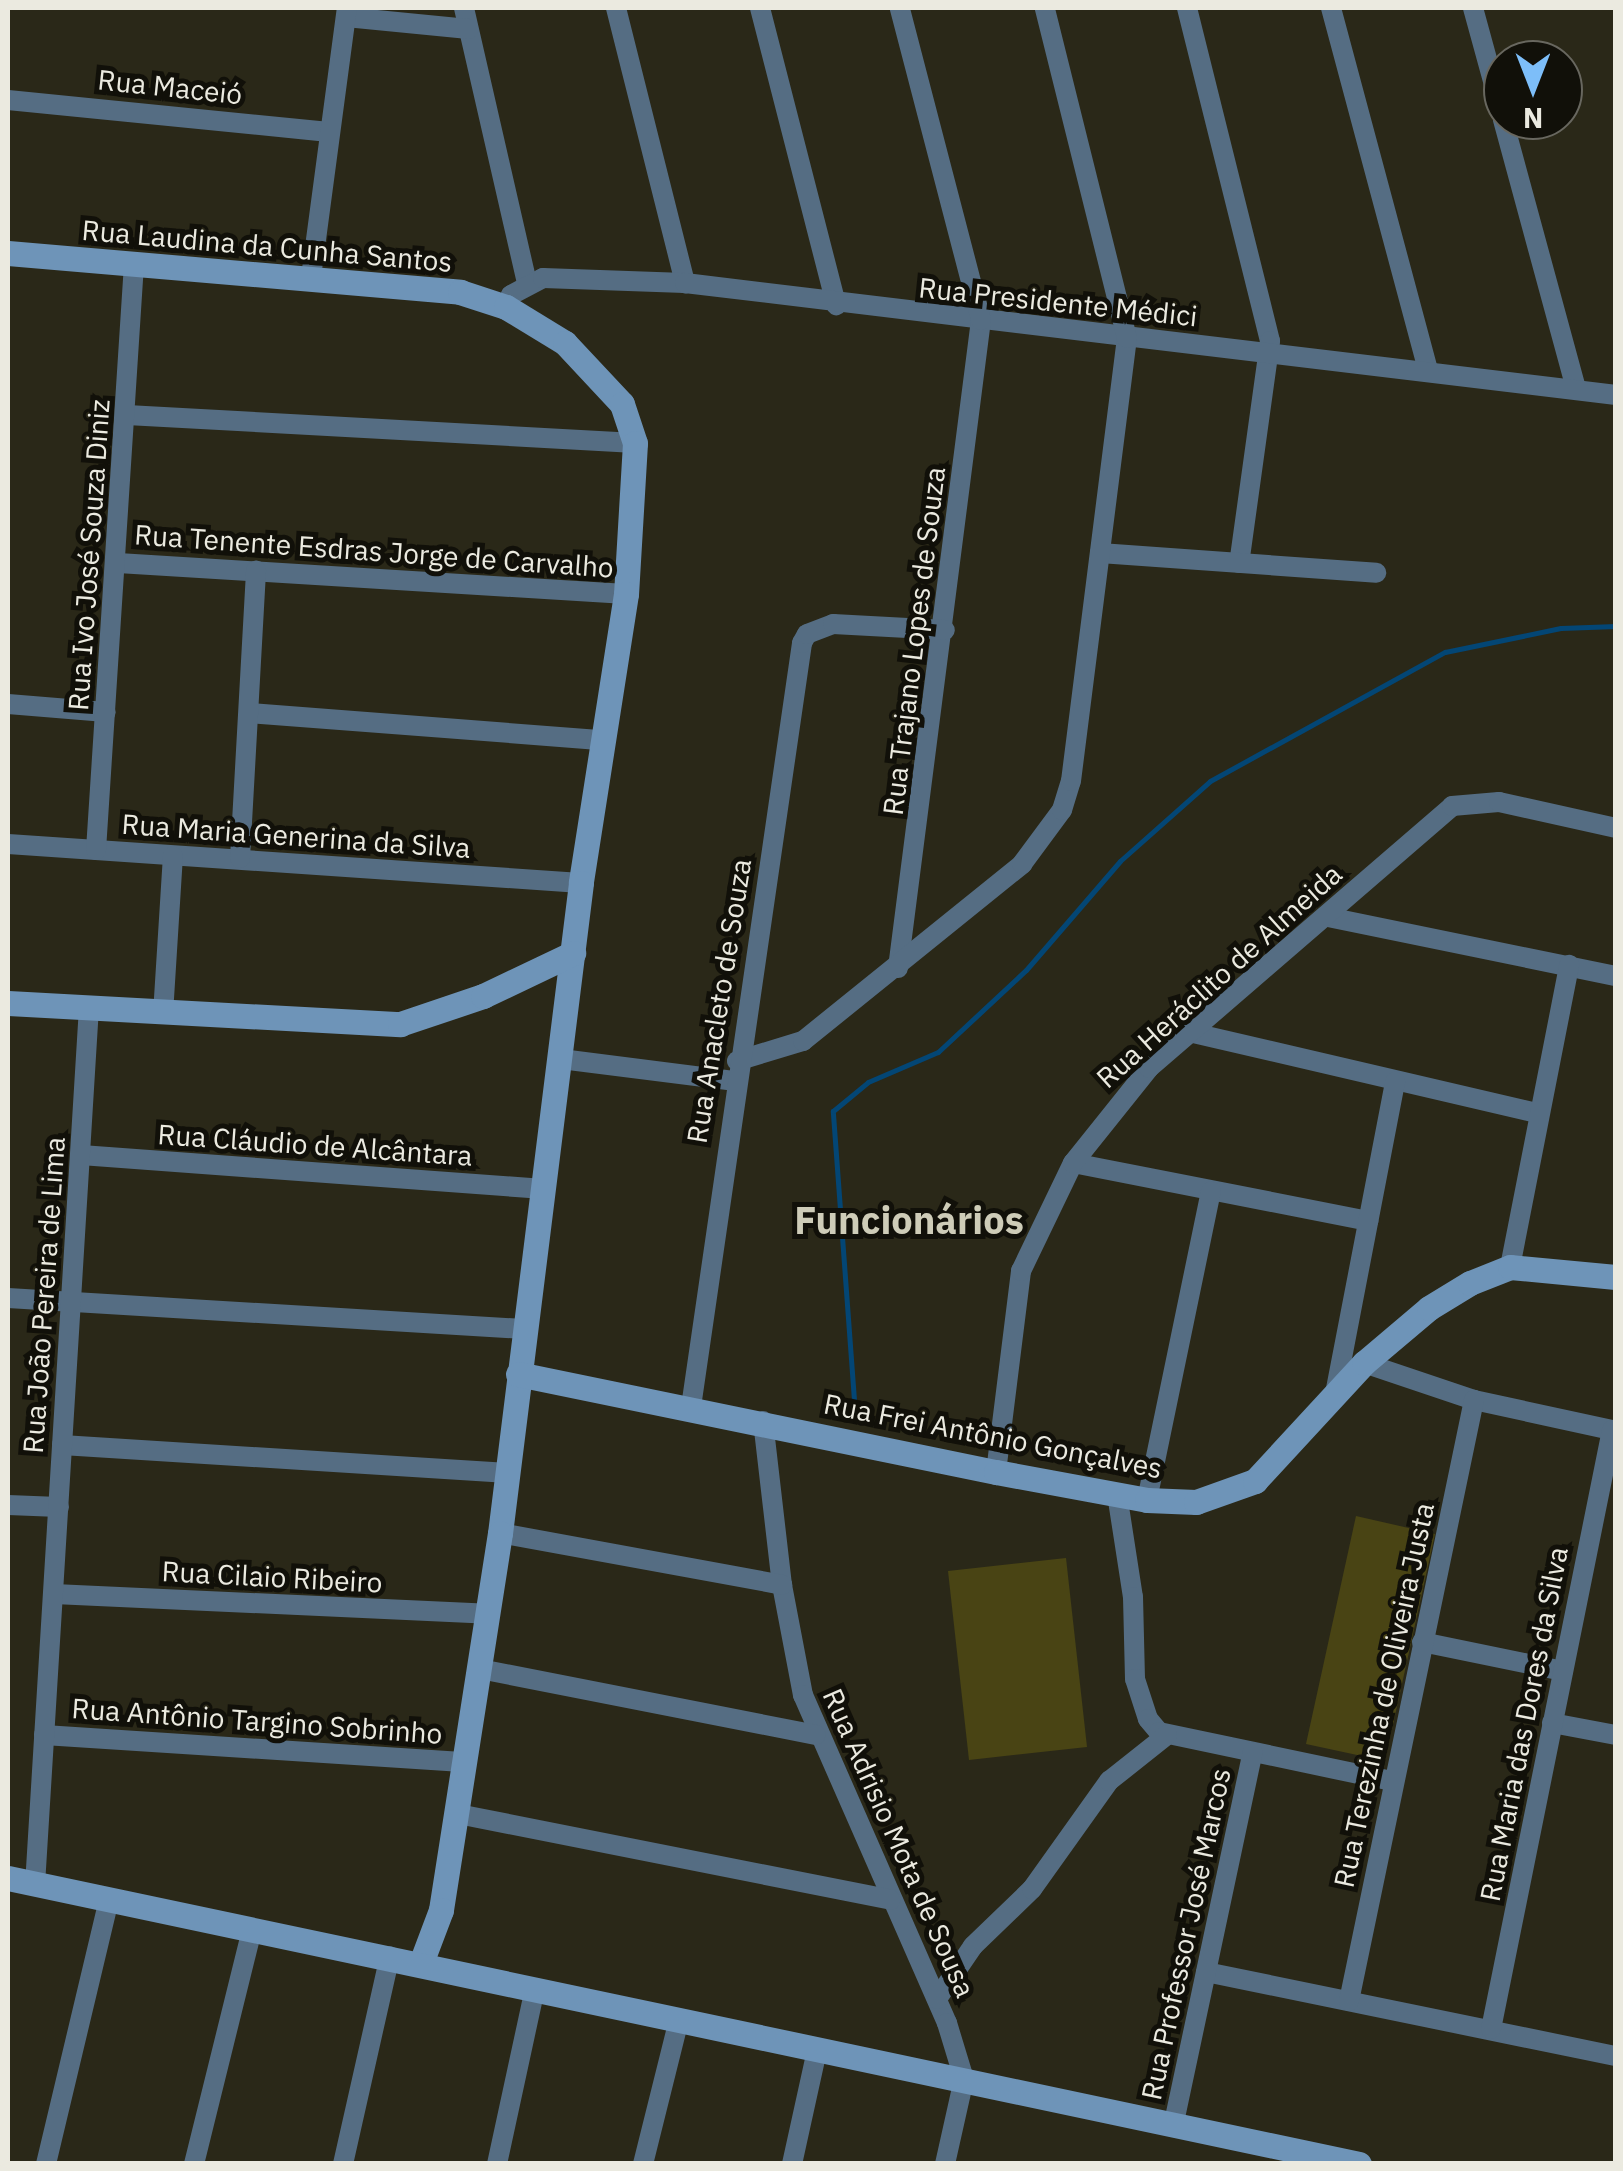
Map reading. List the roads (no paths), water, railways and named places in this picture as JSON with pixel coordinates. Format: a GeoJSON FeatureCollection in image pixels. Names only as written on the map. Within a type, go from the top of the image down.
{"type":"FeatureCollection","features":[{"type":"Feature","properties":{"kind":"street"},"geometry":{"type":"LineString","coordinates":[[464,8],[526,284],[506,308]]}},
{"type":"Feature","properties":{"kind":"street"},"geometry":{"type":"LineString","coordinates":[[616,8],[686,283]]}},
{"type":"Feature","properties":{"kind":"street"},"geometry":{"type":"LineString","coordinates":[[760,8],[836,305]]}},
{"type":"Feature","properties":{"kind":"street"},"geometry":{"type":"LineString","coordinates":[[900,8],[982,320]]}},
{"type":"Feature","properties":{"kind":"street"},"geometry":{"type":"LineString","coordinates":[[561,1059],[736,1071],[804,1042],[1022,864],[1062,810],[1127,338],[1045,8]]}},
{"type":"Feature","properties":{"kind":"street"},"geometry":{"type":"LineString","coordinates":[[1187,8],[1270,353],[1238,562]]}},
{"type":"Feature","properties":{"kind":"street"},"geometry":{"type":"LineString","coordinates":[[1332,8],[1428,370]]}},
{"type":"Feature","properties":{"kind":"street"},"geometry":{"type":"LineString","coordinates":[[1473,8],[1483,45]]}},
{"type":"Feature","properties":{"kind":"street"},"geometry":{"type":"LineString","coordinates":[[311,277],[326,132],[347,12],[468,29]]}},
{"type":"Feature","properties":{"kind":"street","name":"Rua Maceió"},"geometry":{"type":"LineString","coordinates":[[8,100],[326,132]]}},
{"type":"Feature","properties":{"kind":"street"},"geometry":{"type":"LineString","coordinates":[[1509,140],[1576,389]]}},
{"type":"Feature","properties":{"kind":"street","name":"Rua Laudina da Cunha Santos"},"geometry":{"type":"LineString","coordinates":[[8,253],[460,292],[506,308],[565,343],[602,377],[622,404],[634,443]]}},
{"type":"Feature","properties":{"kind":"street","name":"Rua Ivo José Souza Diniz"},"geometry":{"type":"LineString","coordinates":[[96,850],[118,562],[134,264]]}},
{"type":"Feature","properties":{"kind":"street","name":"Rua Presidente Médici"},"geometry":{"type":"LineString","coordinates":[[526,284],[566,275],[686,283],[836,305],[1616,394]]}},
{"type":"Feature","properties":{"kind":"street","name":"Rua Trajano Lopes de Souza"},"geometry":{"type":"LineString","coordinates":[[898,968],[945,630],[982,320]]}},
{"type":"Feature","properties":{"kind":"street"},"geometry":{"type":"LineString","coordinates":[[127,415],[634,443],[626,594],[582,883],[500,1532],[441,1910],[421,1963]]}},
{"type":"Feature","properties":{"kind":"street"},"geometry":{"type":"LineString","coordinates":[[1100,553],[1376,573]]}},
{"type":"Feature","properties":{"kind":"street","name":"Rua Tenente Esdras Jorge de Carvalho"},"geometry":{"type":"LineString","coordinates":[[118,562],[626,594]]}},
{"type":"Feature","properties":{"kind":"street"},"geometry":{"type":"LineString","coordinates":[[240,858],[256,570]]}},
{"type":"Feature","properties":{"kind":"street","name":"Rua Anacleto de Souza"},"geometry":{"type":"LineString","coordinates":[[691,1407],[736,1071],[800,652],[807,634],[834,624],[945,630]]}},
{"type":"Feature","properties":{"kind":"street"},"geometry":{"type":"LineString","coordinates":[[8,704],[106,712]]}},
{"type":"Feature","properties":{"kind":"street"},"geometry":{"type":"LineString","coordinates":[[249,713],[602,740]]}},
{"type":"Feature","properties":{"kind":"street","name":"Rua Heráclito de Almeida"},"geometry":{"type":"LineString","coordinates":[[996,1472],[1020,1271],[1073,1163],[1107,1112],[1189,1032],[1328,917],[1452,806],[1481,800],[1616,828]]}},
{"type":"Feature","properties":{"kind":"street","name":"Rua Maria Generina da Silva"},"geometry":{"type":"LineString","coordinates":[[8,844],[582,883]]}},
{"type":"Feature","properties":{"kind":"street"},"geometry":{"type":"LineString","coordinates":[[163,1014],[173,856]]}},
{"type":"Feature","properties":{"kind":"street"},"geometry":{"type":"LineString","coordinates":[[1328,917],[1616,976]]}},
{"type":"Feature","properties":{"kind":"street"},"geometry":{"type":"LineString","coordinates":[[8,1003],[400,1024],[484,996],[573,953]]}},
{"type":"Feature","properties":{"kind":"street"},"geometry":{"type":"LineString","coordinates":[[1569,965],[1537,1113],[1510,1267],[1616,1277]]}},
{"type":"Feature","properties":{"kind":"street","name":"Rua João Pereira de Lima"},"geometry":{"type":"LineString","coordinates":[[35,1884],[89,1008]]}},
{"type":"Feature","properties":{"kind":"street"},"geometry":{"type":"LineString","coordinates":[[1189,1032],[1537,1113]]}},
{"type":"Feature","properties":{"kind":"street"},"geometry":{"type":"LineString","coordinates":[[1334,1400],[1395,1082]]}},
{"type":"Feature","properties":{"kind":"street","name":"Rua Cláudio de Alcântara"},"geometry":{"type":"LineString","coordinates":[[81,1155],[544,1189]]}},
{"type":"Feature","properties":{"kind":"street"},"geometry":{"type":"LineString","coordinates":[[1073,1163],[1368,1221]]}},
{"type":"Feature","properties":{"kind":"street"},"geometry":{"type":"LineString","coordinates":[[1147,1500],[1212,1192]]}},
{"type":"Feature","properties":{"kind":"street","name":"Rua Frei Antônio Gonçalves"},"geometry":{"type":"LineString","coordinates":[[518,1374],[996,1472],[1147,1500],[1196,1502],[1231,1494],[1255,1481],[1334,1400],[1364,1363],[1428,1308],[1510,1267]]}},
{"type":"Feature","properties":{"kind":"street"},"geometry":{"type":"LineString","coordinates":[[8,1298],[524,1328]]}},
{"type":"Feature","properties":{"kind":"street"},"geometry":{"type":"LineString","coordinates":[[1364,1363],[1474,1400],[1614,1430]]}},
{"type":"Feature","properties":{"kind":"street","name":"Rua Terezinha de Oliveira Justa"},"geometry":{"type":"LineString","coordinates":[[1349,2001],[1474,1400]]}},
{"type":"Feature","properties":{"kind":"street","name":"Rua Adrisio Mota de Sousa"},"geometry":{"type":"LineString","coordinates":[[763,1422],[782,1585],[816,1735],[937,1999],[964,2080]]}},
{"type":"Feature","properties":{"kind":"street","name":"Rua Maria das Dores da Silva"},"geometry":{"type":"LineString","coordinates":[[1491,2030],[1614,1430]]}},
{"type":"Feature","properties":{"kind":"street"},"geometry":{"type":"LineString","coordinates":[[62,1445],[508,1473]]}},
{"type":"Feature","properties":{"kind":"street"},"geometry":{"type":"LineString","coordinates":[[1118,1494],[1133,1596],[1135,1679],[1148,1720],[1167,1736],[1392,1780]]}},
{"type":"Feature","properties":{"kind":"street"},"geometry":{"type":"LineString","coordinates":[[8,1505],[58,1507]]}},
{"type":"Feature","properties":{"kind":"street"},"geometry":{"type":"LineString","coordinates":[[500,1532],[782,1585]]}},
{"type":"Feature","properties":{"kind":"street","name":"Rua Cilaio Ribeiro"},"geometry":{"type":"LineString","coordinates":[[54,1594],[488,1614]]}},
{"type":"Feature","properties":{"kind":"street"},"geometry":{"type":"LineString","coordinates":[[1422,1642],[1563,1671]]}},
{"type":"Feature","properties":{"kind":"street"},"geometry":{"type":"LineString","coordinates":[[480,1670],[816,1735]]}},
{"type":"Feature","properties":{"kind":"street"},"geometry":{"type":"LineString","coordinates":[[1552,1724],[1616,1735]]}},
{"type":"Feature","properties":{"kind":"street","name":"Rua Antônio Targino Sobrinho"},"geometry":{"type":"LineString","coordinates":[[44,1735],[466,1762]]}},
{"type":"Feature","properties":{"kind":"street"},"geometry":{"type":"LineString","coordinates":[[937,1999],[973,1946],[1032,1888],[1109,1781],[1167,1736]]}},
{"type":"Feature","properties":{"kind":"street","name":"Rua Professor José Marcos"},"geometry":{"type":"LineString","coordinates":[[1173,2127],[1253,1752]]}},
{"type":"Feature","properties":{"kind":"street"},"geometry":{"type":"LineString","coordinates":[[458,1814],[891,1900]]}},
{"type":"Feature","properties":{"kind":"street"},"geometry":{"type":"LineString","coordinates":[[8,1878],[1359,2164]]}},
{"type":"Feature","properties":{"kind":"street"},"geometry":{"type":"LineString","coordinates":[[46,2164],[110,1900]]}},
{"type":"Feature","properties":{"kind":"street"},"geometry":{"type":"LineString","coordinates":[[194,2164],[252,1930]]}},
{"type":"Feature","properties":{"kind":"street"},"geometry":{"type":"LineString","coordinates":[[342,2164],[390,1956]]}},
{"type":"Feature","properties":{"kind":"street"},"geometry":{"type":"LineString","coordinates":[[1206,1972],[1616,2056]]}},
{"type":"Feature","properties":{"kind":"street"},"geometry":{"type":"LineString","coordinates":[[498,2164],[535,1988]]}},
{"type":"Feature","properties":{"kind":"street"},"geometry":{"type":"LineString","coordinates":[[644,2164],[678,2020]]}},
{"type":"Feature","properties":{"kind":"street"},"geometry":{"type":"LineString","coordinates":[[792,2164],[817,2050]]}},
{"type":"Feature","properties":{"kind":"street"},"geometry":{"type":"LineString","coordinates":[[945,2164],[964,2080]]}},
{"type":"Feature","properties":{"kind":"waterway"},"geometry":{"type":"LineString","coordinates":[[854,1400],[833,1111],[868,1082],[938,1052],[1026,970],[1120,861],[1210,781],[1445,652],[1561,628],[1616,626]]}},
{"type":"Feature","properties":{"kind":"district","name":"Funcionários"},"geometry":{"type":"Point","coordinates":[909,1220]}}]}
